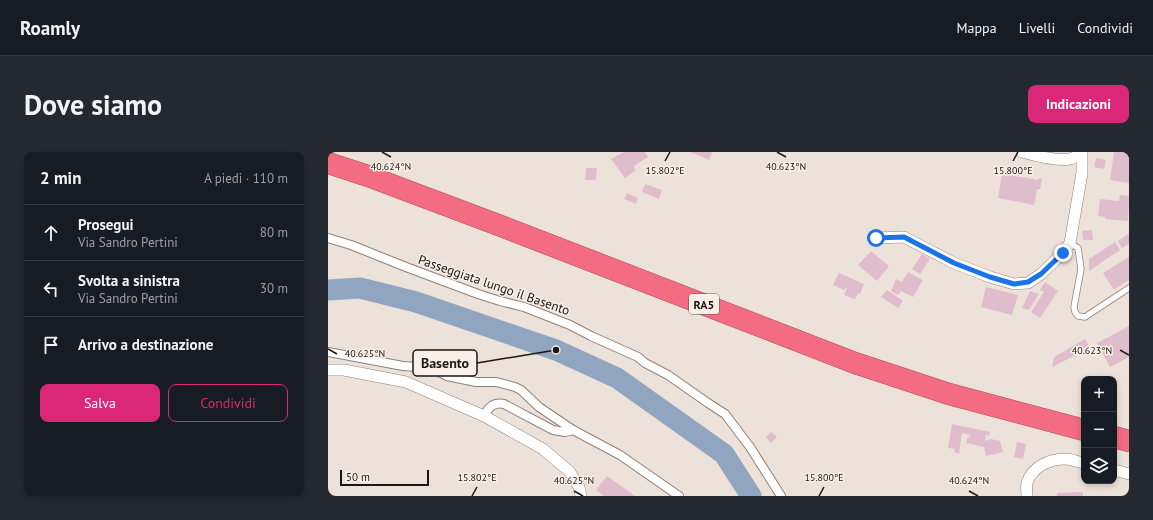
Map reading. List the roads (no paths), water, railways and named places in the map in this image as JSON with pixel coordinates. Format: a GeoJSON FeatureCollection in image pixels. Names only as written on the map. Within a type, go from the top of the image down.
{"type":"FeatureCollection","features":[{"type":"Feature","properties":{"kind":"highway","name":"RA5"},"geometry":{"type":"LineString","coordinates":[[330,152],[383,170],[820,338],[929,377],[1045,408],[1081,415]]}},
{"type":"Feature","properties":{"kind":"highway","name":"RA5"},"geometry":{"type":"LineString","coordinates":[[328,163],[368,176],[508,229],[855,363],[949,394],[1081,429]]}},
{"type":"Feature","properties":{"kind":"highway"},"geometry":{"type":"LineString","coordinates":[[1117,424],[1129,426]]}},
{"type":"Feature","properties":{"kind":"highway"},"geometry":{"type":"LineString","coordinates":[[1117,438],[1129,441]]}},
{"type":"Feature","properties":{"kind":"street"},"geometry":{"type":"LineString","coordinates":[[1022,152],[1040,157],[1071,159],[1082,152]]}},
{"type":"Feature","properties":{"kind":"street"},"geometry":{"type":"LineString","coordinates":[[876,238],[904,237],[954,263],[990,277],[1014,284],[1028,282],[1041,274],[1063,253],[1070,243],[1082,173],[1082,152]]}},
{"type":"Feature","properties":{"kind":"street","name":"Passeggiata lungo il Basento"},"geometry":{"type":"LineString","coordinates":[[328,238],[351,245],[478,294],[500,301],[524,306],[570,325],[638,357],[645,363],[668,375],[724,414],[750,447],[781,496]]}},
{"type":"Feature","properties":{"kind":"street"},"geometry":{"type":"LineString","coordinates":[[328,352],[403,366],[431,368],[447,376],[476,382],[491,382],[522,390],[539,407],[573,430],[620,455],[679,496]]}},
{"type":"Feature","properties":{"kind":"street"},"geometry":{"type":"LineString","coordinates":[[328,370],[344,370],[406,382],[484,416],[543,449],[570,472],[579,487],[581,496]]}},
{"type":"Feature","properties":{"kind":"street"},"geometry":{"type":"LineString","coordinates":[[484,416],[492,404],[498,403],[504,404],[553,430],[565,432],[573,430]]}},
{"type":"Feature","properties":{"kind":"street"},"geometry":{"type":"LineString","coordinates":[[1027,496],[1026,485],[1031,474],[1038,467],[1051,461],[1066,459],[1081,462]]}},
{"type":"Feature","properties":{"kind":"street"},"geometry":{"type":"LineString","coordinates":[[1117,471],[1129,474]]}},
{"type":"Feature","properties":{"kind":"lane"},"geometry":{"type":"LineString","coordinates":[[1070,243],[1078,248],[1081,269],[1074,307],[1074,312],[1078,316],[1085,317],[1129,288]]}},
{"type":"Feature","properties":{"kind":"waterway"},"geometry":{"type":"LineString","coordinates":[[328,290],[360,288],[416,302],[556,350],[617,378],[724,454],[751,496]]}},
{"type":"Feature","properties":{"kind":"place","name":"Basento"},"geometry":{"type":"Point","coordinates":[556,350]}}]}
